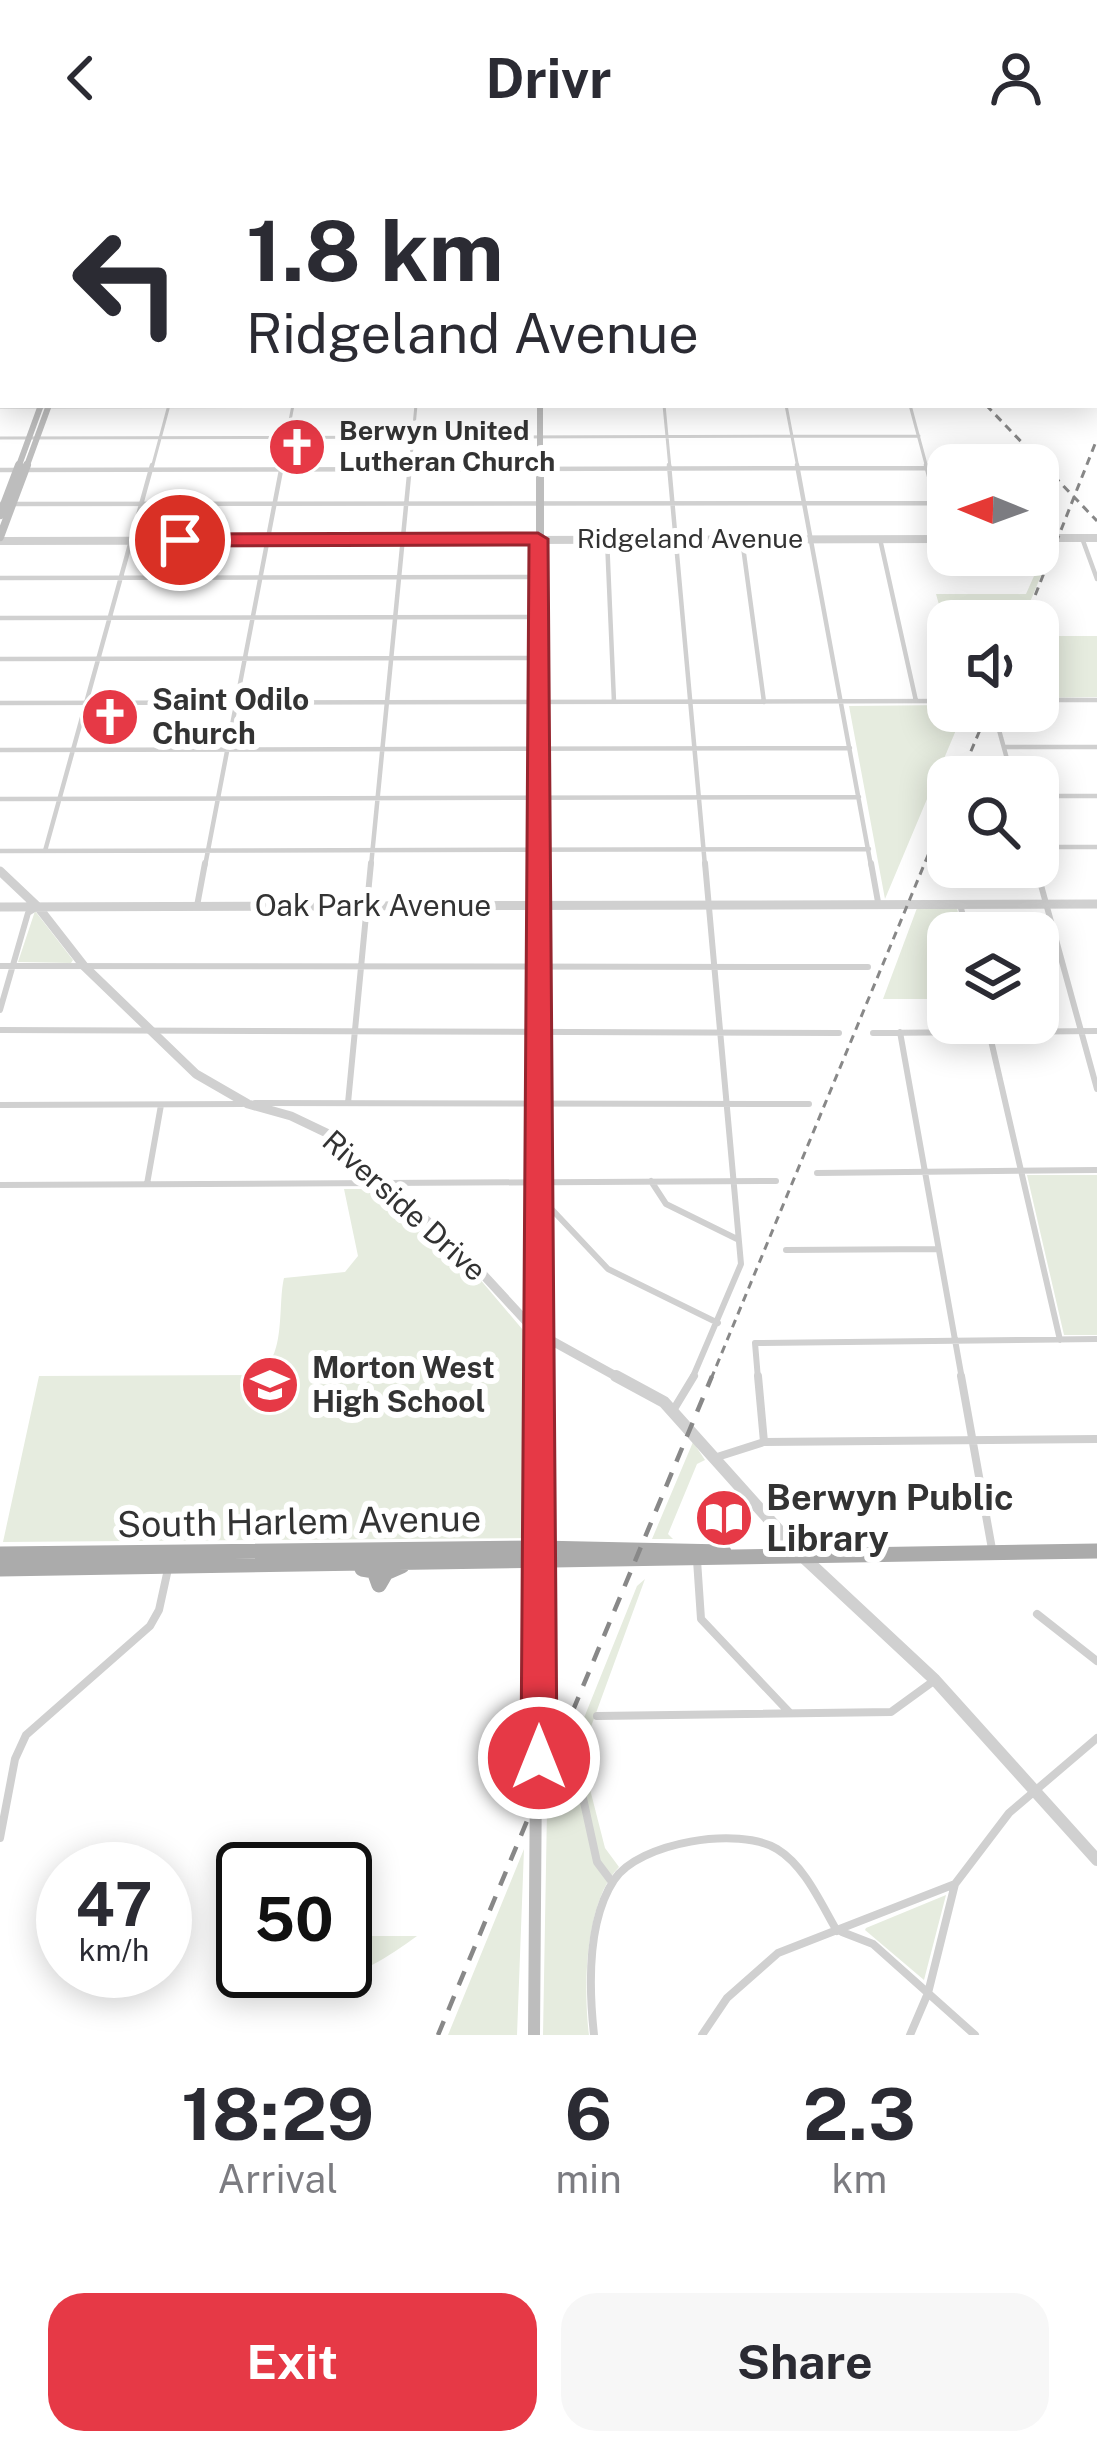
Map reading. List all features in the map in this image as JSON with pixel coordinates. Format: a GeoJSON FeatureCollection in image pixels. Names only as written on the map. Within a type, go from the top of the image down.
{"type":"FeatureCollection","features":[{"type":"Feature","properties":{"kind":"main road"},"geometry":{"type":"LineString","coordinates":[[0,515],[44,408]]}},
{"type":"Feature","properties":{"kind":"main road"},"geometry":{"type":"LineString","coordinates":[[534,2035],[540,408]]}},
{"type":"Feature","properties":{"kind":"main road"},"geometry":{"type":"LineString","coordinates":[[0,539],[6,504]]}},
{"type":"Feature","properties":{"kind":"main road","name":"South Harlem Avenue"},"geometry":{"type":"LineString","coordinates":[[0,1569],[169,1560],[696,1548],[743,1555]]}},
{"type":"Feature","properties":{"kind":"main road","name":"South Harlem Avenue"},"geometry":{"type":"LineString","coordinates":[[0,1554],[326,1564],[369,1569],[379,1585],[396,1567],[415,1563],[539,1554],[697,1560],[743,1555],[1097,1551]]}},
{"type":"Feature","properties":{"kind":"street"},"geometry":{"type":"LineString","coordinates":[[45,851],[168,408]]}},
{"type":"Feature","properties":{"kind":"street"},"geometry":{"type":"LineString","coordinates":[[196,906],[293,408]]}},
{"type":"Feature","properties":{"kind":"street"},"geometry":{"type":"LineString","coordinates":[[348,1103],[416,408]]}},
{"type":"Feature","properties":{"kind":"street"},"geometry":{"type":"LineString","coordinates":[[664,408],[740,1264],[688,1389],[672,1412]]}},
{"type":"Feature","properties":{"kind":"street"},"geometry":{"type":"LineString","coordinates":[[786,408],[869,849],[884,904]]}},
{"type":"Feature","properties":{"kind":"street"},"geometry":{"type":"LineString","coordinates":[[0,470],[927,468],[911,408]]}},
{"type":"Feature","properties":{"kind":"street"},"geometry":{"type":"LineString","coordinates":[[0,437],[919,436]]}},
{"type":"Feature","properties":{"kind":"street"},"geometry":{"type":"LineString","coordinates":[[6,504],[927,502]]}},
{"type":"Feature","properties":{"kind":"street","name":"Ridgeland Avenue"},"geometry":{"type":"LineString","coordinates":[[0,539],[927,538]]}},
{"type":"Feature","properties":{"kind":"street"},"geometry":{"type":"LineString","coordinates":[[1059,538],[1097,538]]}},
{"type":"Feature","properties":{"kind":"street"},"geometry":{"type":"LineString","coordinates":[[1082,538],[1097,579]]}},
{"type":"Feature","properties":{"kind":"street"},"geometry":{"type":"LineString","coordinates":[[607,539],[614,702]]}},
{"type":"Feature","properties":{"kind":"street"},"geometry":{"type":"LineString","coordinates":[[742,539],[764,702]]}},
{"type":"Feature","properties":{"kind":"street"},"geometry":{"type":"LineString","coordinates":[[880,539],[916,701]]}},
{"type":"Feature","properties":{"kind":"street"},"geometry":{"type":"LineString","coordinates":[[0,578],[538,577]]}},
{"type":"Feature","properties":{"kind":"street"},"geometry":{"type":"LineString","coordinates":[[0,618],[538,616]]}},
{"type":"Feature","properties":{"kind":"street"},"geometry":{"type":"LineString","coordinates":[[0,659],[538,658]]}},
{"type":"Feature","properties":{"kind":"street"},"geometry":{"type":"LineString","coordinates":[[1059,700],[1097,700]]}},
{"type":"Feature","properties":{"kind":"street"},"geometry":{"type":"LineString","coordinates":[[0,703],[927,701]]}},
{"type":"Feature","properties":{"kind":"street"},"geometry":{"type":"LineString","coordinates":[[1000,732],[1006,756]]}},
{"type":"Feature","properties":{"kind":"street"},"geometry":{"type":"LineString","coordinates":[[1004,747],[1097,747]]}},
{"type":"Feature","properties":{"kind":"street"},"geometry":{"type":"LineString","coordinates":[[0,750],[850,748]]}},
{"type":"Feature","properties":{"kind":"street"},"geometry":{"type":"LineString","coordinates":[[1059,796],[1097,796]]}},
{"type":"Feature","properties":{"kind":"street"},"geometry":{"type":"LineString","coordinates":[[0,799],[859,797]]}},
{"type":"Feature","properties":{"kind":"street"},"geometry":{"type":"LineString","coordinates":[[1059,848],[1097,848]]}},
{"type":"Feature","properties":{"kind":"street"},"geometry":{"type":"LineString","coordinates":[[0,851],[869,849]]}},
{"type":"Feature","properties":{"kind":"street","name":"Riverside Drive"},"geometry":{"type":"LineString","coordinates":[[0,871],[38,907],[84,966],[196,1074],[248,1103],[323,1130],[467,1257],[536,1332],[640,1386],[672,1412],[800,1554],[935,1681],[1097,1860]]}},
{"type":"Feature","properties":{"kind":"street"},"geometry":{"type":"LineString","coordinates":[[1042,888],[1097,1089]]}},
{"type":"Feature","properties":{"kind":"street"},"geometry":{"type":"LineString","coordinates":[[960,904],[962,912]]}},
{"type":"Feature","properties":{"kind":"street","name":"Oak Park Avenue"},"geometry":{"type":"LineString","coordinates":[[0,907],[1097,904]]}},
{"type":"Feature","properties":{"kind":"street"},"geometry":{"type":"LineString","coordinates":[[0,1010],[28,913],[38,907]]}},
{"type":"Feature","properties":{"kind":"street"},"geometry":{"type":"LineString","coordinates":[[0,967],[868,967]]}},
{"type":"Feature","properties":{"kind":"street"},"geometry":{"type":"LineString","coordinates":[[0,1030],[839,1033]]}},
{"type":"Feature","properties":{"kind":"street"},"geometry":{"type":"LineString","coordinates":[[1059,1030],[1097,1031]]}},
{"type":"Feature","properties":{"kind":"street"},"geometry":{"type":"LineString","coordinates":[[873,1033],[927,1031]]}},
{"type":"Feature","properties":{"kind":"street"},"geometry":{"type":"LineString","coordinates":[[900,1033],[993,1552]]}},
{"type":"Feature","properties":{"kind":"street"},"geometry":{"type":"LineString","coordinates":[[992,1044],[1060,1340]]}},
{"type":"Feature","properties":{"kind":"street"},"geometry":{"type":"LineString","coordinates":[[146,1184],[161,1104]]}},
{"type":"Feature","properties":{"kind":"street"},"geometry":{"type":"LineString","coordinates":[[0,1105],[809,1104]]}},
{"type":"Feature","properties":{"kind":"street"},"geometry":{"type":"LineString","coordinates":[[817,1172],[1097,1170]]}},
{"type":"Feature","properties":{"kind":"street"},"geometry":{"type":"LineString","coordinates":[[0,1185],[537,1187],[776,1180]]}},
{"type":"Feature","properties":{"kind":"street"},"geometry":{"type":"LineString","coordinates":[[651,1181],[666,1204],[737,1239]]}},
{"type":"Feature","properties":{"kind":"street"},"geometry":{"type":"LineString","coordinates":[[537,1187],[608,1270],[718,1323]]}},
{"type":"Feature","properties":{"kind":"street"},"geometry":{"type":"LineString","coordinates":[[786,1250],[939,1249]]}},
{"type":"Feature","properties":{"kind":"street"},"geometry":{"type":"LineString","coordinates":[[764,1442],[755,1342],[1097,1340]]}},
{"type":"Feature","properties":{"kind":"street"},"geometry":{"type":"LineString","coordinates":[[714,1458],[764,1442],[1097,1439]]}},
{"type":"Feature","properties":{"kind":"street"},"geometry":{"type":"LineString","coordinates":[[0,1838],[20,1745],[44,1717],[150,1626],[159,1610],[169,1560]]}},
{"type":"Feature","properties":{"kind":"street"},"geometry":{"type":"LineString","coordinates":[[697,1560],[701,1619],[789,1712]]}},
{"type":"Feature","properties":{"kind":"street"},"geometry":{"type":"LineString","coordinates":[[1037,1615],[1097,1661]]}},
{"type":"Feature","properties":{"kind":"street"},"geometry":{"type":"LineString","coordinates":[[597,1716],[891,1712],[935,1681]]}},
{"type":"Feature","properties":{"kind":"street"},"geometry":{"type":"LineString","coordinates":[[910,2035],[928,1993],[956,1884],[1009,1813],[1097,1738]]}},
{"type":"Feature","properties":{"kind":"street"},"geometry":{"type":"LineString","coordinates":[[584,1798],[597,1862],[613,1881]]}},
{"type":"Feature","properties":{"kind":"street"},"geometry":{"type":"LineString","coordinates":[[594,2035],[591,1976],[613,1881],[655,1854],[699,1839],[752,1837],[775,1847],[795,1865],[837,1930],[865,1938],[975,2035]]}},
{"type":"Feature","properties":{"kind":"street"},"geometry":{"type":"LineString","coordinates":[[702,2035],[728,1998],[778,1953],[956,1884]]}},
{"type":"Feature","properties":{"kind":"shaded area"},"geometry":{"type":"Polygon","coordinates":[[[1034,576],[1041,576],[1031,600],[938,600],[936,594],[1026,594],[1034,576]]]}},
{"type":"Feature","properties":{"kind":"shaded area"},"geometry":{"type":"Polygon","coordinates":[[[1059,636],[1097,636],[1097,697],[1059,698],[1059,636]]]}},
{"type":"Feature","properties":{"kind":"shaded area"},"geometry":{"type":"Polygon","coordinates":[[[927,705],[927,732],[955,732],[945,756],[927,756],[927,799],[885,899],[849,706],[927,705]]]}},
{"type":"Feature","properties":{"kind":"shaded area"},"geometry":{"type":"Polygon","coordinates":[[[917,908],[957,908],[958,912],[927,912],[927,999],[883,999],[917,908]]]}},
{"type":"Feature","properties":{"kind":"shaded area"},"geometry":{"type":"Polygon","coordinates":[[[35,911],[73,960],[71,963],[18,962],[35,911]]]}},
{"type":"Feature","properties":{"kind":"shaded area"},"geometry":{"type":"Polygon","coordinates":[[[1027,1175],[1097,1175],[1097,1335],[1064,1335],[1027,1175]]]}},
{"type":"Feature","properties":{"kind":"shaded area","name":"Morton West High School"},"geometry":{"type":"Polygon","coordinates":[[[344,1189],[387,1189],[462,1258],[528,1336],[530,1538],[3,1542],[39,1376],[252,1375],[263,1369],[276,1348],[284,1278],[345,1272],[358,1256],[344,1189]]]}},
{"type":"Feature","properties":{"kind":"shaded area"},"geometry":{"type":"Polygon","coordinates":[[[693,1442],[705,1460],[697,1464],[668,1534],[673,1539],[652,1539],[693,1442]]]}},
{"type":"Feature","properties":{"kind":"shaded area"},"geometry":{"type":"Polygon","coordinates":[[[645,1579],[581,1754],[605,1848],[619,1867],[593,1922],[586,1993],[589,2035],[543,2035],[547,1810],[637,1586],[645,1579]]]}},
{"type":"Feature","properties":{"kind":"shaded area"},"geometry":{"type":"Polygon","coordinates":[[[524,1849],[517,2035],[448,2035],[524,1849]]]}},
{"type":"Feature","properties":{"kind":"shaded area"},"geometry":{"type":"Polygon","coordinates":[[[946,1895],[924,1980],[865,1930],[866,1928],[946,1895]]]}},
{"type":"Feature","properties":{"kind":"shaded area"},"geometry":{"type":"Polygon","coordinates":[[[372,1936],[417,1936],[388,1956],[373,1964],[372,1936]]]}},
{"type":"Feature","properties":{"kind":"railway"},"geometry":{"type":"LineString","coordinates":[[989,408],[1074,497]]}},
{"type":"Feature","properties":{"kind":"railway"},"geometry":{"type":"LineString","coordinates":[[1074,497],[1097,439]]}},
{"type":"Feature","properties":{"kind":"railway"},"geometry":{"type":"LineString","coordinates":[[1033,600],[1074,497]]}},
{"type":"Feature","properties":{"kind":"railway"},"geometry":{"type":"LineString","coordinates":[[1074,497],[1097,521]]}},
{"type":"Feature","properties":{"kind":"railway"},"geometry":{"type":"LineString","coordinates":[[969,756],[979,732]]}},
{"type":"Feature","properties":{"kind":"railway"},"geometry":{"type":"LineString","coordinates":[[711,1379],[927,858]]}},
{"type":"Feature","properties":{"kind":"railway"},"geometry":{"type":"LineString","coordinates":[[438,2035],[712,1376]]}},
{"type":"Feature","properties":{"kind":"place","name":"Berwyn United Lutheran Church"},"geometry":{"type":"Point","coordinates":[297,447]}},
{"type":"Feature","properties":{"kind":"place","name":"Saint Odilo Church"},"geometry":{"type":"Point","coordinates":[110,717]}},
{"type":"Feature","properties":{"kind":"place","name":"Morton West High School"},"geometry":{"type":"Point","coordinates":[270,1385]}},
{"type":"Feature","properties":{"kind":"place","name":"Berwyn Public Library"},"geometry":{"type":"Point","coordinates":[724,1518]}},
{"type":"Feature","properties":{"kind":"route"},"geometry":{"type":"LineString","coordinates":[[180,540],[538,539],[539,1758]]}}]}
